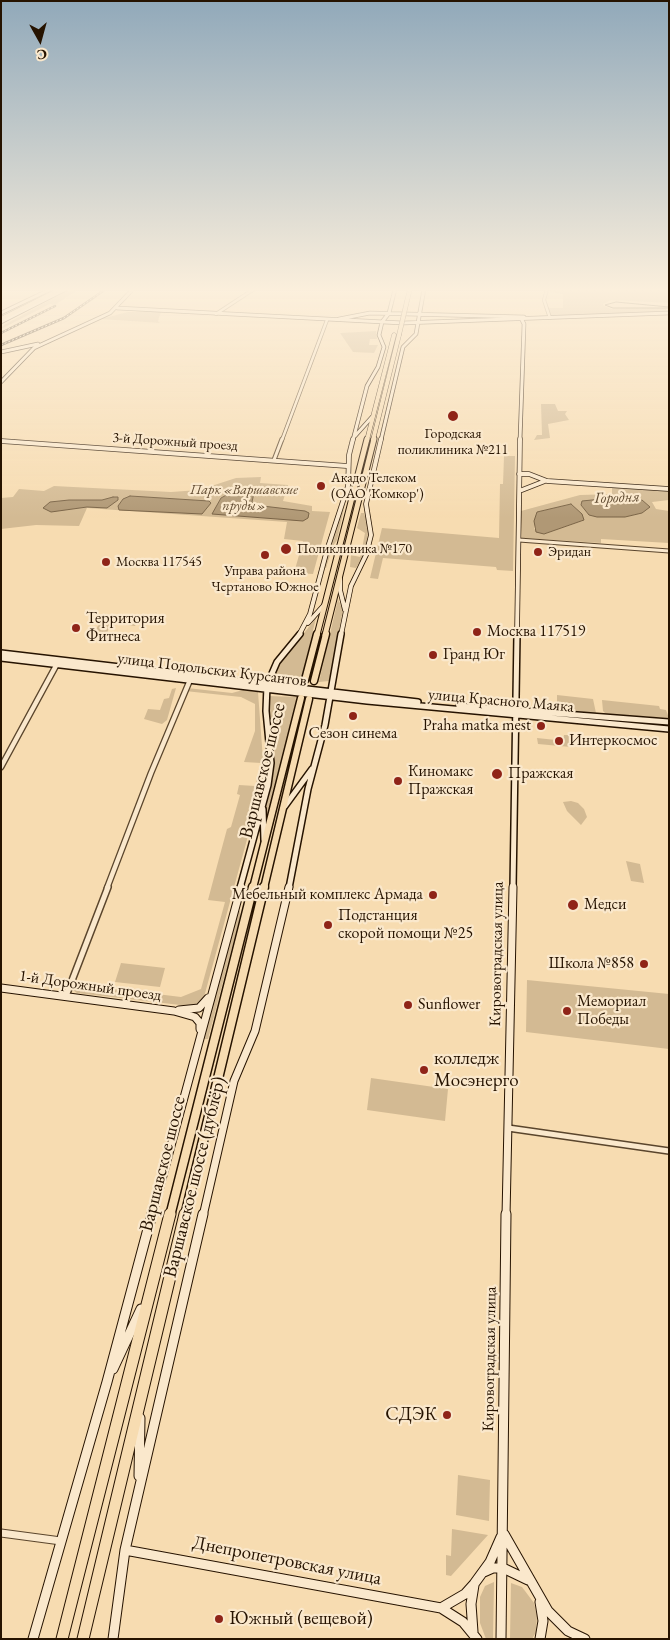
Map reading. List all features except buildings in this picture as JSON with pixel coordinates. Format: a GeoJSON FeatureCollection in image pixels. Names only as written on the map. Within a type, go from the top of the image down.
{"type":"FeatureCollection","features":[{"type":"Feature","properties":{"kind":"main road"},"geometry":{"type":"LineString","coordinates":[[1,382],[16,366]]}},
{"type":"Feature","properties":{"kind":"main road"},"geometry":{"type":"LineString","coordinates":[[351,504],[347,466],[367,386],[378,366]]}},
{"type":"Feature","properties":{"kind":"main road"},"geometry":{"type":"LineString","coordinates":[[381,366],[382,376]]}},
{"type":"Feature","properties":{"kind":"main road"},"geometry":{"type":"LineString","coordinates":[[305,680],[386,366]]}},
{"type":"Feature","properties":{"kind":"main road"},"geometry":{"type":"LineString","coordinates":[[314,681],[391,366]]}},
{"type":"Feature","properties":{"kind":"main road"},"geometry":{"type":"LineString","coordinates":[[390,373],[396,366]]}},
{"type":"Feature","properties":{"kind":"main road","name":"Варшавское шоссе (дублёр)"},"geometry":{"type":"LineString","coordinates":[[113,1639],[126,1550],[139,1488],[234,1081],[255,1030],[331,695],[334,664],[351,586],[366,555],[371,535],[366,504],[398,366]]}},
{"type":"Feature","properties":{"kind":"main road","name":"Кировоградская улица"},"geometry":{"type":"LineString","coordinates":[[501,1639],[508,1128],[522,366]]}},
{"type":"Feature","properties":{"kind":"main road"},"geometry":{"type":"LineString","coordinates":[[354,437],[372,417]]}},
{"type":"Feature","properties":{"kind":"main road","name":"3-й Дорожный проезд"},"geometry":{"type":"LineString","coordinates":[[1,441],[347,466]]}},
{"type":"Feature","properties":{"kind":"main road"},"geometry":{"type":"LineString","coordinates":[[521,465],[537,481]]}},
{"type":"Feature","properties":{"kind":"main road"},"geometry":{"type":"LineString","coordinates":[[521,474],[529,474]]}},
{"type":"Feature","properties":{"kind":"main road"},"geometry":{"type":"LineString","coordinates":[[521,485],[528,486],[537,481],[548,481],[669,489]]}},
{"type":"Feature","properties":{"kind":"main road","name":"Кировоградская улица"},"geometry":{"type":"LineString","coordinates":[[520,496],[521,485]]}},
{"type":"Feature","properties":{"kind":"main road"},"geometry":{"type":"LineString","coordinates":[[303,630],[310,614],[327,550],[348,486]]}},
{"type":"Feature","properties":{"kind":"main road"},"geometry":{"type":"LineString","coordinates":[[341,575],[340,590],[345,615]]}},
{"type":"Feature","properties":{"kind":"main road"},"geometry":{"type":"LineString","coordinates":[[267,687],[277,662],[324,604]]}},
{"type":"Feature","properties":{"kind":"main road","name":"улица Подольских Курсантов"},"geometry":{"type":"LineString","coordinates":[[1,653],[58,662],[331,695]]}},
{"type":"Feature","properties":{"kind":"main road","name":"улица Подольских Курсантов"},"geometry":{"type":"LineString","coordinates":[[1,658],[58,662]]}},
{"type":"Feature","properties":{"kind":"main road","name":"улица Подольских Курсантов"},"geometry":{"type":"LineString","coordinates":[[180,677],[190,680],[267,687]]}},
{"type":"Feature","properties":{"kind":"main road","name":"Варшавское шоссе"},"geometry":{"type":"LineString","coordinates":[[263,802],[271,763],[266,711],[267,687]]}},
{"type":"Feature","properties":{"kind":"main road","name":"улица Красного Маяка"},"geometry":{"type":"LineString","coordinates":[[331,695],[669,729]]}},
{"type":"Feature","properties":{"kind":"main road","name":"Варшавское шоссе"},"geometry":{"type":"LineString","coordinates":[[62,1639],[301,698]]}},
{"type":"Feature","properties":{"kind":"main road","name":"Варшавское шоссе"},"geometry":{"type":"LineString","coordinates":[[83,1639],[309,699]]}},
{"type":"Feature","properties":{"kind":"main road","name":"улица Красного Маяка"},"geometry":{"type":"LineString","coordinates":[[515,713],[669,722]]}},
{"type":"Feature","properties":{"kind":"main road"},"geometry":{"type":"LineString","coordinates":[[284,807],[316,763]]}},
{"type":"Feature","properties":{"kind":"main road"},"geometry":{"type":"LineString","coordinates":[[263,802],[264,844]]}},
{"type":"Feature","properties":{"kind":"main road","name":"Варшавское шоссе (дублёр)"},"geometry":{"type":"LineString","coordinates":[[33,1639],[107,1382],[263,802]]}},
{"type":"Feature","properties":{"kind":"main road","name":"1-й Дорожный проезд"},"geometry":{"type":"LineString","coordinates":[[1,988],[174,1011]]}},
{"type":"Feature","properties":{"kind":"main road"},"geometry":{"type":"LineString","coordinates":[[174,1011],[202,1006],[213,988]]}},
{"type":"Feature","properties":{"kind":"main road"},"geometry":{"type":"LineString","coordinates":[[174,1011],[199,1020],[200,1038]]}},
{"type":"Feature","properties":{"kind":"main road"},"geometry":{"type":"LineString","coordinates":[[107,1382],[150,1290]]}},
{"type":"Feature","properties":{"kind":"main road"},"geometry":{"type":"LineString","coordinates":[[139,1488],[140,1401]]}},
{"type":"Feature","properties":{"kind":"main road"},"geometry":{"type":"LineString","coordinates":[[503,1533],[538,1595],[557,1623],[568,1632],[585,1639]]}},
{"type":"Feature","properties":{"kind":"main road","name":"Кировоградская улица"},"geometry":{"type":"LineString","coordinates":[[482,1573],[494,1554],[503,1533]]}},
{"type":"Feature","properties":{"kind":"main road","name":"Днепропетровская улица"},"geometry":{"type":"LineString","coordinates":[[126,1550],[441,1608],[463,1622],[475,1635]]}},
{"type":"Feature","properties":{"kind":"main road"},"geometry":{"type":"LineString","coordinates":[[441,1608],[465,1594],[482,1573],[493,1568],[503,1568],[515,1572],[530,1581]]}},
{"type":"Feature","properties":{"kind":"main road"},"geometry":{"type":"LineString","coordinates":[[474,1584],[471,1604],[475,1635]]}},
{"type":"Feature","properties":{"kind":"main road"},"geometry":{"type":"LineString","coordinates":[[538,1595],[543,1622],[540,1639]]}},
{"type":"Feature","properties":{"kind":"street"},"geometry":{"type":"LineString","coordinates":[[274,460],[310,366]]}},
{"type":"Feature","properties":{"kind":"street"},"geometry":{"type":"LineString","coordinates":[[519,540],[669,551]]}},
{"type":"Feature","properties":{"kind":"street"},"geometry":{"type":"LineString","coordinates":[[1,767],[58,662]]}},
{"type":"Feature","properties":{"kind":"street"},"geometry":{"type":"LineString","coordinates":[[66,996],[151,773],[190,680]]}},
{"type":"Feature","properties":{"kind":"street"},"geometry":{"type":"LineString","coordinates":[[508,1128],[669,1151]]}},
{"type":"Feature","properties":{"kind":"street"},"geometry":{"type":"LineString","coordinates":[[1,1533],[61,1541]]}},
{"type":"Feature","properties":{"kind":"green space"},"geometry":{"type":"Polygon","coordinates":[[[541,404],[555,404],[558,411],[567,411],[565,414],[569,420],[548,424],[550,438],[534,440],[537,435],[542,435],[541,404]]]}},
{"type":"Feature","properties":{"kind":"green space"},"geometry":{"type":"Polygon","coordinates":[[[504,456],[515,456],[513,571],[497,570],[496,567],[383,558],[378,579],[370,578],[382,528],[499,538],[500,484],[503,484],[504,456]]]}},
{"type":"Feature","properties":{"kind":"green space","name":"Парк «Варшавские пруды»"},"geometry":{"type":"Polygon","coordinates":[[[261,477],[260,483],[288,485],[283,501],[312,506],[312,511],[330,512],[313,574],[294,573],[303,541],[284,539],[287,522],[87,508],[79,526],[36,525],[1,529],[1,498],[13,497],[19,489],[44,491],[54,486],[171,492],[199,490],[236,478],[261,477]]]}},
{"type":"Feature","properties":{"kind":"green space"},"geometry":{"type":"Polygon","coordinates":[[[612,487],[669,490],[669,500],[652,502],[656,509],[669,511],[669,543],[601,539],[601,543],[522,538],[521,511],[580,495],[612,494],[612,487]],[[592,500],[581,505],[589,515],[597,517],[625,517],[642,513],[648,506],[642,500],[592,500]],[[571,504],[537,512],[534,529],[544,534],[582,521],[582,514],[571,504]]]}},
{"type":"Feature","properties":{"kind":"green space"},"geometry":{"type":"Polygon","coordinates":[[[347,495],[337,540],[333,546],[326,568],[324,568],[336,524],[347,495]]]}},
{"type":"Feature","properties":{"kind":"green space"},"geometry":{"type":"Polygon","coordinates":[[[361,513],[364,513],[369,529],[364,555],[356,568],[350,567],[351,555],[360,557],[361,554],[365,533],[357,528],[361,513]]]}},
{"type":"Feature","properties":{"kind":"green space"},"geometry":{"type":"Polygon","coordinates":[[[338,599],[343,610],[329,681],[319,682],[338,599]]]}},
{"type":"Feature","properties":{"kind":"green space"},"geometry":{"type":"Polygon","coordinates":[[[103,616],[138,619],[135,626],[112,623],[103,640],[91,639],[103,616]]]}},
{"type":"Feature","properties":{"kind":"green space"},"geometry":{"type":"Polygon","coordinates":[[[316,618],[301,680],[274,675],[281,662],[316,618]]]}},
{"type":"Feature","properties":{"kind":"green space"},"geometry":{"type":"Polygon","coordinates":[[[176,688],[167,720],[162,724],[144,719],[148,709],[160,710],[164,699],[169,698],[172,689],[176,688]]]}},
{"type":"Feature","properties":{"kind":"green space"},"geometry":{"type":"Polygon","coordinates":[[[187,688],[232,693],[243,690],[258,692],[263,760],[266,762],[266,770],[204,997],[199,1004],[189,1006],[77,993],[73,990],[75,984],[181,997],[201,989],[225,902],[208,900],[217,866],[227,829],[231,827],[240,795],[237,794],[239,785],[255,786],[261,763],[244,762],[255,731],[255,704],[241,697],[185,691],[187,688]]]}},
{"type":"Feature","properties":{"kind":"green space"},"geometry":{"type":"Polygon","coordinates":[[[557,695],[593,699],[596,713],[557,712],[557,695]]]}},
{"type":"Feature","properties":{"kind":"green space"},"geometry":{"type":"Polygon","coordinates":[[[268,696],[298,697],[295,699],[298,700],[268,816],[266,816],[275,756],[268,696]]]}},
{"type":"Feature","properties":{"kind":"green space"},"geometry":{"type":"Polygon","coordinates":[[[602,700],[659,706],[660,709],[666,710],[669,718],[606,714],[603,711],[602,700]]]}},
{"type":"Feature","properties":{"kind":"green space"},"geometry":{"type":"Polygon","coordinates":[[[564,735],[571,735],[571,747],[538,744],[537,738],[560,742],[563,741],[564,735]]]}},
{"type":"Feature","properties":{"kind":"green space"},"geometry":{"type":"Polygon","coordinates":[[[571,801],[578,803],[584,809],[587,817],[581,825],[567,811],[563,802],[571,801]]]}},
{"type":"Feature","properties":{"kind":"green space"},"geometry":{"type":"Polygon","coordinates":[[[626,861],[640,864],[644,883],[631,881],[626,861]]]}},
{"type":"Feature","properties":{"kind":"green space"},"geometry":{"type":"Polygon","coordinates":[[[237,910],[240,911],[240,917],[208,1039],[204,1039],[237,910]]]}},
{"type":"Feature","properties":{"kind":"green space"},"geometry":{"type":"Polygon","coordinates":[[[121,963],[165,968],[160,987],[115,982],[121,963]]]}},
{"type":"Feature","properties":{"kind":"green space"},"geometry":{"type":"Polygon","coordinates":[[[527,980],[669,994],[669,1049],[526,1032],[527,980]]]}},
{"type":"Feature","properties":{"kind":"green space"},"geometry":{"type":"Polygon","coordinates":[[[371,1078],[448,1089],[445,1121],[367,1110],[371,1078]]]}},
{"type":"Feature","properties":{"kind":"green space"},"geometry":{"type":"Polygon","coordinates":[[[458,1475],[490,1480],[489,1521],[456,1515],[458,1475]]]}},
{"type":"Feature","properties":{"kind":"green space"},"geometry":{"type":"Polygon","coordinates":[[[452,1529],[488,1535],[451,1576],[446,1575],[446,1555],[451,1556],[452,1529]]]}},
{"type":"Feature","properties":{"kind":"green space"},"geometry":{"type":"Polygon","coordinates":[[[494,1582],[493,1639],[486,1639],[480,1623],[480,1597],[485,1586],[494,1582]]]}},
{"type":"Feature","properties":{"kind":"green space"},"geometry":{"type":"Polygon","coordinates":[[[511,1583],[522,1587],[534,1603],[537,1616],[536,1632],[532,1639],[510,1639],[511,1583]]]}},
{"type":"Feature","properties":{"kind":"shaded area"},"geometry":{"type":"Polygon","coordinates":[[[241,487],[254,493],[252,502],[254,505],[305,511],[309,513],[308,518],[303,521],[212,514],[221,498],[241,487]]]}},
{"type":"Feature","properties":{"kind":"shaded area"},"geometry":{"type":"Polygon","coordinates":[[[130,496],[209,501],[211,503],[202,514],[119,510],[118,506],[123,499],[130,496]]]}},
{"type":"Feature","properties":{"kind":"shaded area"},"geometry":{"type":"Polygon","coordinates":[[[118,497],[118,500],[107,508],[87,507],[51,512],[43,508],[50,502],[102,500],[118,497]]]}},
{"type":"Feature","properties":{"kind":"shaded area"},"geometry":{"type":"Polygon","coordinates":[[[602,499],[642,500],[650,507],[642,513],[625,517],[597,517],[589,515],[581,505],[582,501],[602,499]]]}},
{"type":"Feature","properties":{"kind":"shaded area"},"geometry":{"type":"Polygon","coordinates":[[[571,504],[582,514],[584,520],[544,534],[536,532],[534,521],[537,512],[571,504]]]}},
{"type":"Feature","properties":{"kind":"place","name":"Городская поликлиника №211"},"geometry":{"type":"Point","coordinates":[453,416]}},
{"type":"Feature","properties":{"kind":"place","name":"Акадо Телеком (ОАО 'Комкор')"},"geometry":{"type":"Point","coordinates":[321,486]}},
{"type":"Feature","properties":{"kind":"place","name":"Поликлиника №170"},"geometry":{"type":"Point","coordinates":[286,549]}},
{"type":"Feature","properties":{"kind":"place","name":"Эридан"},"geometry":{"type":"Point","coordinates":[538,552]}},
{"type":"Feature","properties":{"kind":"place","name":"Управа района Чертаново Южное"},"geometry":{"type":"Point","coordinates":[265,555]}},
{"type":"Feature","properties":{"kind":"place","name":"Москва 117545"},"geometry":{"type":"Point","coordinates":[106,562]}},
{"type":"Feature","properties":{"kind":"place","name":"Территория Фитнеса"},"geometry":{"type":"Point","coordinates":[76,628]}},
{"type":"Feature","properties":{"kind":"place","name":"Москва 117519"},"geometry":{"type":"Point","coordinates":[477,632]}},
{"type":"Feature","properties":{"kind":"place","name":"Гранд Юг"},"geometry":{"type":"Point","coordinates":[433,655]}},
{"type":"Feature","properties":{"kind":"place","name":"Сезон синема"},"geometry":{"type":"Point","coordinates":[353,716]}},
{"type":"Feature","properties":{"kind":"place","name":"Praha matka mest"},"geometry":{"type":"Point","coordinates":[541,726]}},
{"type":"Feature","properties":{"kind":"place","name":"Интеркосмос"},"geometry":{"type":"Point","coordinates":[559,741]}},
{"type":"Feature","properties":{"kind":"place","name":"Пражская"},"geometry":{"type":"Point","coordinates":[497,774]}},
{"type":"Feature","properties":{"kind":"place","name":"Киномакс Пражская"},"geometry":{"type":"Point","coordinates":[398,781]}},
{"type":"Feature","properties":{"kind":"place","name":"Мебельный комплекс Армада"},"geometry":{"type":"Point","coordinates":[433,895]}},
{"type":"Feature","properties":{"kind":"place","name":"Медси"},"geometry":{"type":"Point","coordinates":[573,905]}},
{"type":"Feature","properties":{"kind":"place","name":"Подстанция скорой помощи №25"},"geometry":{"type":"Point","coordinates":[328,925]}},
{"type":"Feature","properties":{"kind":"place","name":"Школа №858"},"geometry":{"type":"Point","coordinates":[644,964]}},
{"type":"Feature","properties":{"kind":"place","name":"Sunflower"},"geometry":{"type":"Point","coordinates":[408,1005]}},
{"type":"Feature","properties":{"kind":"place","name":"Мемориал Победы"},"geometry":{"type":"Point","coordinates":[567,1011]}},
{"type":"Feature","properties":{"kind":"place","name":"колледж Мосэнерго"},"geometry":{"type":"Point","coordinates":[424,1070]}},
{"type":"Feature","properties":{"kind":"place","name":"СДЭК"},"geometry":{"type":"Point","coordinates":[447,1415]}},
{"type":"Feature","properties":{"kind":"place","name":"Южный (вещевой)"},"geometry":{"type":"Point","coordinates":[219,1619]}},
{"type":"Feature","properties":{"kind":"water label","name":"Городня"},"geometry":{"type":"Point","coordinates":[617,498]}}]}
